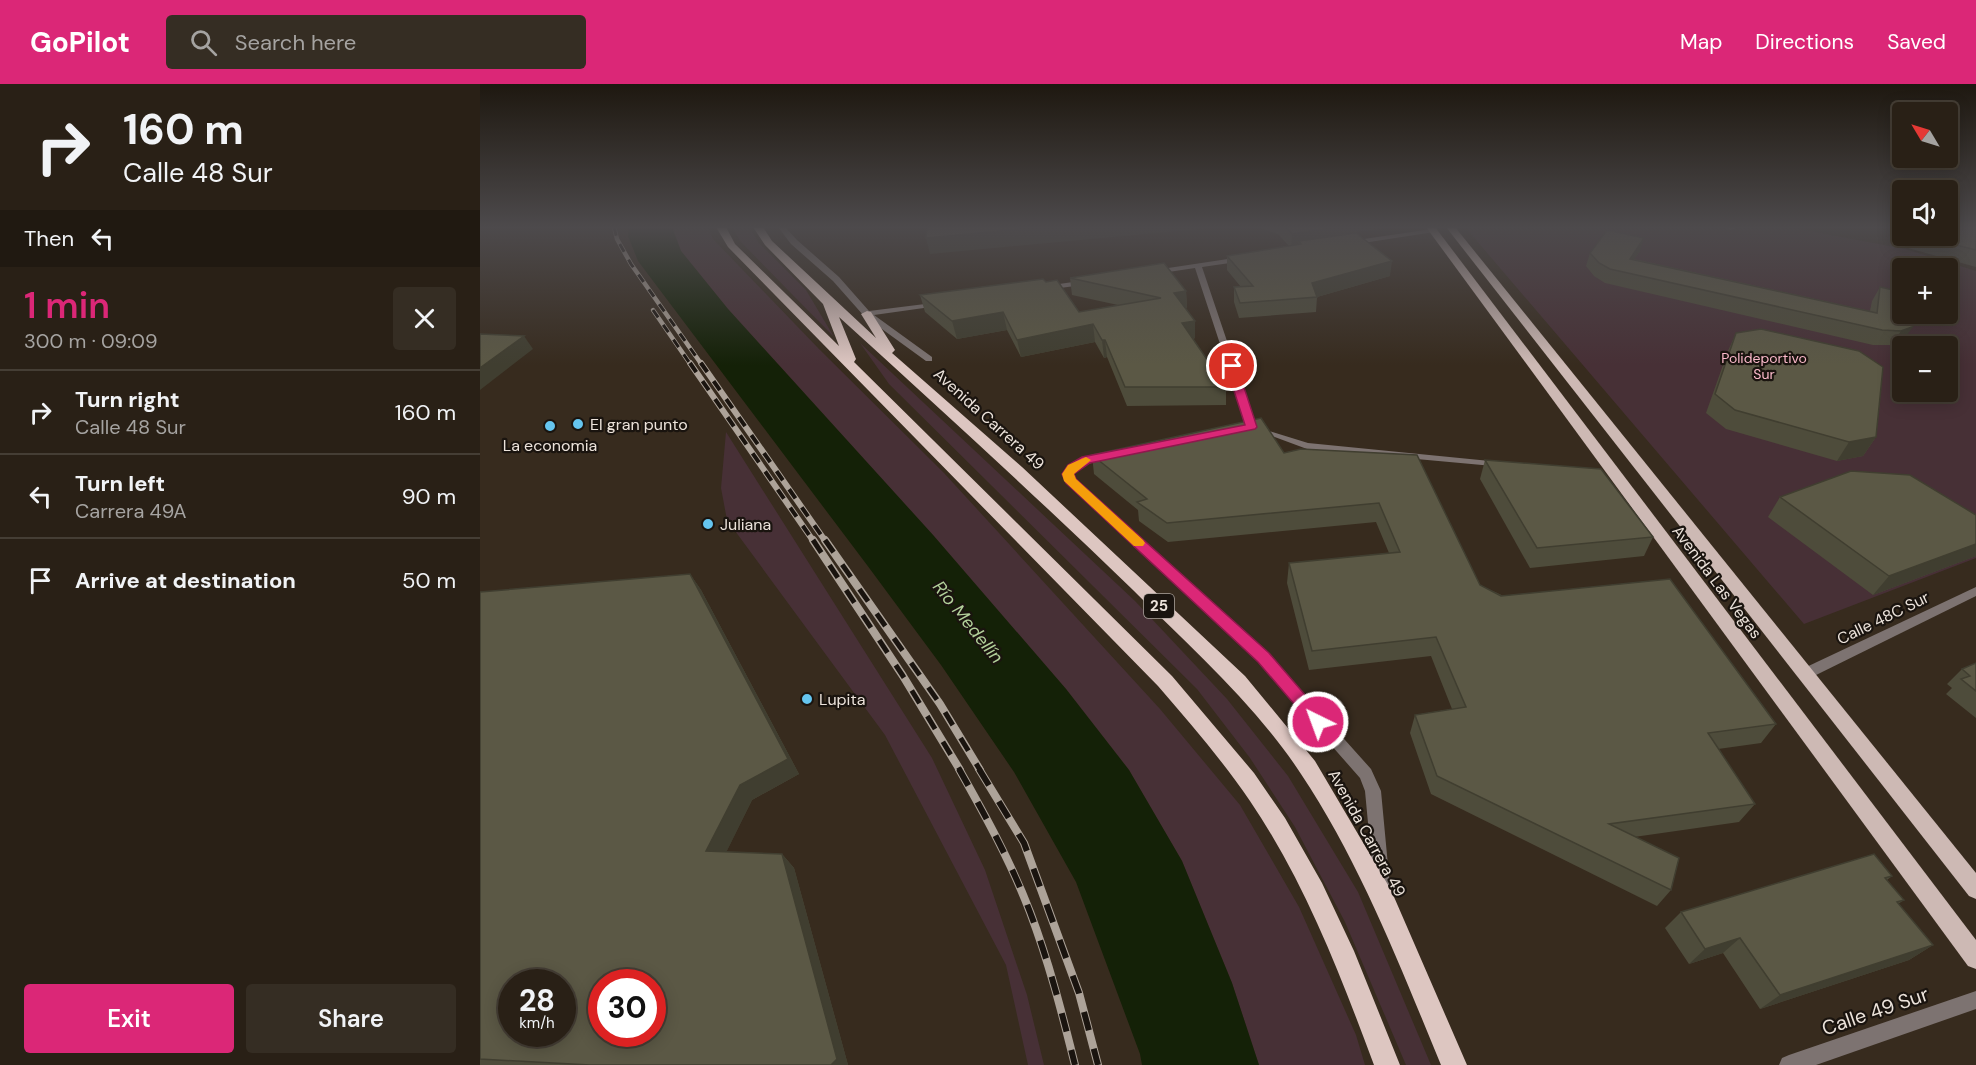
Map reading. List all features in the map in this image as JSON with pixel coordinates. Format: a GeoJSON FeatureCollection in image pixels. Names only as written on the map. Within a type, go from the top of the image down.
{"type":"FeatureCollection","features":[{"type":"Feature","properties":{"kind":"highway"},"geometry":{"type":"LineString","coordinates":[[759,273],[1165,681],[1220,746],[1258,796],[1307,878],[1360,992],[1387,1065]]}},
{"type":"Feature","properties":{"kind":"highway","name":"Avenida Carrera 49"},"geometry":{"type":"LineString","coordinates":[[798,273],[1017,470],[1239,681],[1308,767],[1354,844],[1383,898],[1454,1065]]}},
{"type":"Feature","properties":{"kind":"highway"},"geometry":{"type":"LineString","coordinates":[[826,300],[853,365]]}},
{"type":"Feature","properties":{"kind":"highway"},"geometry":{"type":"LineString","coordinates":[[867,315],[895,360]]}},
{"type":"Feature","properties":{"kind":"main road","name":"Avenida Las Vegas"},"geometry":{"type":"LineString","coordinates":[[1463,273],[1608,475],[1976,958]]}},
{"type":"Feature","properties":{"kind":"main road","name":"Avenida Las Vegas"},"geometry":{"type":"LineString","coordinates":[[1486,273],[1976,889]]}},
{"type":"Feature","properties":{"kind":"street"},"geometry":{"type":"LineString","coordinates":[[829,273],[867,315],[929,359]]}},
{"type":"Feature","properties":{"kind":"street"},"geometry":{"type":"LineString","coordinates":[[1200,273],[1246,428],[1307,446],[1511,466]]}},
{"type":"Feature","properties":{"kind":"street"},"geometry":{"type":"LineString","coordinates":[[1034,290],[1093,281]]}},
{"type":"Feature","properties":{"kind":"street"},"geometry":{"type":"LineString","coordinates":[[867,315],[952,302]]}},
{"type":"Feature","properties":{"kind":"street"},"geometry":{"type":"LineString","coordinates":[[1120,453],[1087,460],[1072,468],[1068,474],[1070,481],[1263,658],[1366,774],[1372,791],[1383,898]]}},
{"type":"Feature","properties":{"kind":"street","name":"Calle 48C Sur"},"geometry":{"type":"LineString","coordinates":[[1805,674],[1976,591]]}},
{"type":"Feature","properties":{"kind":"street","name":"Calle 49 Sur"},"geometry":{"type":"LineString","coordinates":[[1789,1065],[1976,1000]]}},
{"type":"Feature","properties":{"kind":"green space"},"geometry":{"type":"Polygon","coordinates":[[[699,273],[746,273],[944,473],[1160,709],[1240,805],[1299,907],[1356,1035],[1365,1065],[1259,1065],[1232,983],[1182,861],[1129,770],[1066,689],[933,535],[728,309],[699,273]]]}},
{"type":"Feature","properties":{"kind":"green space"},"geometry":{"type":"Polygon","coordinates":[[[771,273],[789,273],[806,290],[834,337],[771,273]]]}},
{"type":"Feature","properties":{"kind":"green space","name":"Polideportivo Sur"},"geometry":{"type":"Polygon","coordinates":[[[1504,273],[1892,273],[1892,324],[1958,324],[1958,273],[1976,273],[1976,558],[1804,624],[1504,273]]]}},
{"type":"Feature","properties":{"kind":"green space"},"geometry":{"type":"Polygon","coordinates":[[[860,343],[1135,601],[1227,699],[1288,776],[1358,892],[1431,1065],[1406,1065],[1345,922],[1295,827],[1250,758],[1197,689],[889,384],[860,343]]]}},
{"type":"Feature","properties":{"kind":"green space"},"geometry":{"type":"Polygon","coordinates":[[[726,432],[932,758],[985,870],[1027,995],[1044,1065],[1028,1065],[1006,965],[885,735],[727,520],[721,488],[726,432]]]}},
{"type":"Feature","properties":{"kind":"water","name":"Río Medellín"},"geometry":{"type":"Polygon","coordinates":[[[647,273],[699,273],[728,309],[933,535],[1066,689],[1129,770],[1182,861],[1232,983],[1259,1065],[1142,1065],[1140,1054],[1076,882],[1014,772],[941,665],[647,273]]]}},
{"type":"Feature","properties":{"kind":"building"},"geometry":{"type":"Polygon","coordinates":[[[1103,273],[1172,273],[1186,291],[1174,293],[1195,321],[1182,323],[1226,387],[1125,387],[1105,340],[1102,340],[1093,324],[1017,340],[1003,312],[952,321],[920,295],[1043,279],[1046,282],[1057,280],[1079,312],[1161,298],[1070,278],[1103,273]]]}},
{"type":"Feature","properties":{"kind":"building"},"geometry":{"type":"Polygon","coordinates":[[[1242,273],[1349,273],[1312,283],[1317,297],[1240,303],[1234,287],[1253,286],[1242,273]]]}},
{"type":"Feature","properties":{"kind":"building"},"geometry":{"type":"Polygon","coordinates":[[[1627,273],[1693,273],[1877,313],[1880,287],[1892,290],[1892,324],[1914,324],[1901,331],[1882,330],[1627,273]]]}},
{"type":"Feature","properties":{"kind":"building"},"geometry":{"type":"Polygon","coordinates":[[[1761,329],[1859,351],[1883,367],[1876,437],[1849,442],[1735,410],[1715,394],[1736,333],[1761,329]]]}},
{"type":"Feature","properties":{"kind":"building"},"geometry":{"type":"Polygon","coordinates":[[[480,334],[524,336],[480,368],[480,334]]]}},
{"type":"Feature","properties":{"kind":"building"},"geometry":{"type":"Polygon","coordinates":[[[1261,418],[1284,453],[1301,449],[1417,455],[1480,585],[1501,596],[1670,579],[1776,724],[1708,733],[1755,804],[1609,824],[1679,858],[1671,890],[1437,776],[1415,715],[1466,707],[1436,637],[1312,651],[1289,563],[1400,552],[1379,503],[1167,523],[1137,502],[1147,499],[1092,455],[1261,418]]]}},
{"type":"Feature","properties":{"kind":"building"},"geometry":{"type":"Polygon","coordinates":[[[1485,460],[1601,469],[1653,537],[1537,548],[1485,460]]]}},
{"type":"Feature","properties":{"kind":"building"},"geometry":{"type":"Polygon","coordinates":[[[1851,471],[1910,475],[1976,515],[1976,544],[1889,576],[1780,497],[1851,471]]]}},
{"type":"Feature","properties":{"kind":"building"},"geometry":{"type":"Polygon","coordinates":[[[690,574],[788,759],[740,785],[706,851],[782,854],[837,1059],[831,1065],[590,1065],[480,1059],[480,592],[690,574]]]}},
{"type":"Feature","properties":{"kind":"building"},"geometry":{"type":"Polygon","coordinates":[[[1976,663],[1976,691],[1961,679],[1970,676],[1962,669],[1976,663]]]}},
{"type":"Feature","properties":{"kind":"building"},"geometry":{"type":"Polygon","coordinates":[[[1874,854],[1892,876],[1885,878],[1904,900],[1897,902],[1933,945],[1780,995],[1740,938],[1705,949],[1681,912],[1874,854]]]}},
{"type":"Feature","properties":{"kind":"railway"},"geometry":{"type":"LineString","coordinates":[[637,273],[702,365]]}},
{"type":"Feature","properties":{"kind":"railway"},"geometry":{"type":"LineString","coordinates":[[653,310],[691,365]]}},
{"type":"Feature","properties":{"kind":"railway"},"geometry":{"type":"LineString","coordinates":[[690,363],[814,542]]}},
{"type":"Feature","properties":{"kind":"railway"},"geometry":{"type":"LineString","coordinates":[[701,363],[826,542]]}},
{"type":"Feature","properties":{"kind":"railway"},"geometry":{"type":"LineString","coordinates":[[813,540],[903,676],[960,770]]}},
{"type":"Feature","properties":{"kind":"railway"},"geometry":{"type":"LineString","coordinates":[[825,540],[940,704],[980,770]]}},
{"type":"Feature","properties":{"kind":"railway"},"geometry":{"type":"LineString","coordinates":[[959,769],[988,821],[1023,893],[1049,969],[1075,1065]]}},
{"type":"Feature","properties":{"kind":"railway"},"geometry":{"type":"LineString","coordinates":[[979,769],[1024,843],[1079,993],[1098,1065]]}},
{"type":"Feature","properties":{"kind":"slow traffic"},"geometry":{"type":"LineString","coordinates":[[1086,460],[1072,468],[1068,474],[1070,481],[1138,543]]}},
{"type":"Feature","properties":{"kind":"place","name":"El gran punto"},"geometry":{"type":"Point","coordinates":[578,424]}},
{"type":"Feature","properties":{"kind":"place","name":"La economia"},"geometry":{"type":"Point","coordinates":[550,426]}},
{"type":"Feature","properties":{"kind":"place","name":"Juliana"},"geometry":{"type":"Point","coordinates":[708,524]}},
{"type":"Feature","properties":{"kind":"place","name":"Lupita"},"geometry":{"type":"Point","coordinates":[807,699]}},
{"type":"Feature","properties":{"kind":"route"},"geometry":{"type":"LineString","coordinates":[[1232,366],[1251,427],[1087,460],[1072,468],[1068,474],[1070,481],[1221,617],[1263,658],[1318,722]]}}]}
